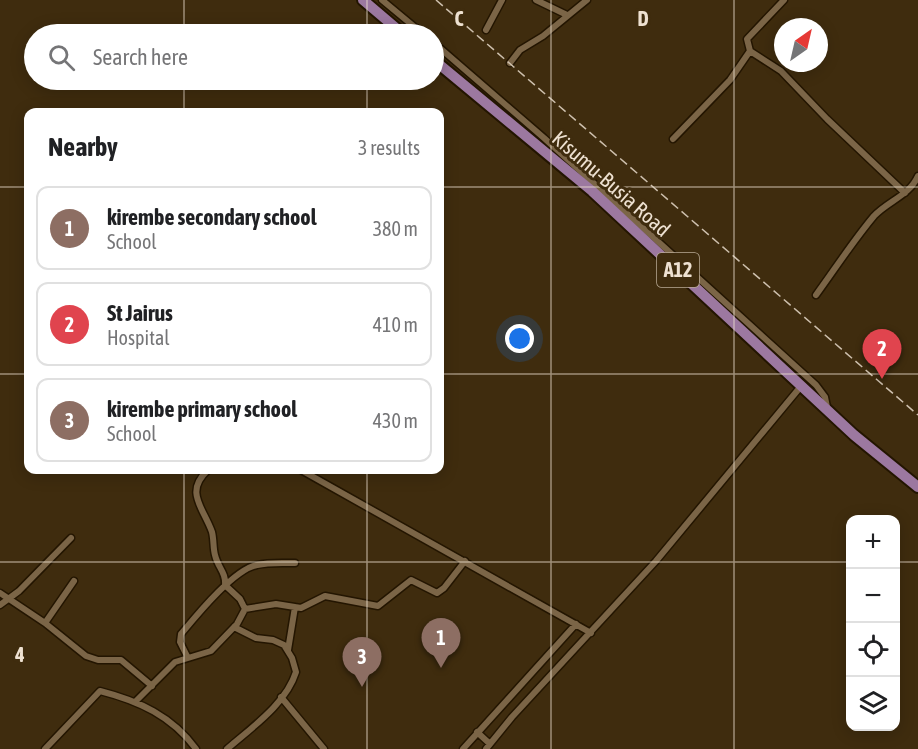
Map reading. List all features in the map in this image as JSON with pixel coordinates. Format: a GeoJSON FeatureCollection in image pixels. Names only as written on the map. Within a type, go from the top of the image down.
{"type":"FeatureCollection","features":[{"type":"Feature","properties":{"kind":"highway"},"geometry":{"type":"LineString","coordinates":[[363,0],[391,24]]}},
{"type":"Feature","properties":{"kind":"highway","name":"Kisumu-Busia Road"},"geometry":{"type":"LineString","coordinates":[[444,68],[592,191],[827,407],[854,435],[918,487]]}},
{"type":"Feature","properties":{"kind":"street"},"geometry":{"type":"LineString","coordinates":[[382,0],[411,24]]}},
{"type":"Feature","properties":{"kind":"street"},"geometry":{"type":"LineString","coordinates":[[486,30],[502,0]]}},
{"type":"Feature","properties":{"kind":"street"},"geometry":{"type":"LineString","coordinates":[[536,0],[567,15]]}},
{"type":"Feature","properties":{"kind":"street"},"geometry":{"type":"LineString","coordinates":[[510,63],[520,50],[543,36],[587,0]]}},
{"type":"Feature","properties":{"kind":"street"},"geometry":{"type":"LineString","coordinates":[[784,0],[747,39],[750,51],[781,71],[904,193]]}},
{"type":"Feature","properties":{"kind":"street"},"geometry":{"type":"LineString","coordinates":[[673,139],[730,80],[750,51]]}},
{"type":"Feature","properties":{"kind":"street"},"geometry":{"type":"LineString","coordinates":[[444,52],[544,138],[816,385],[825,397],[827,407]]}},
{"type":"Feature","properties":{"kind":"street"},"geometry":{"type":"LineString","coordinates":[[816,295],[874,216],[904,193],[918,176]]}},
{"type":"Feature","properties":{"kind":"street"},"geometry":{"type":"LineString","coordinates":[[477,732],[488,747],[656,561],[802,385]]}},
{"type":"Feature","properties":{"kind":"street"},"geometry":{"type":"LineString","coordinates":[[204,474],[198,480],[196,494],[214,538],[215,555],[226,575],[225,585]]}},
{"type":"Feature","properties":{"kind":"street"},"geometry":{"type":"LineString","coordinates":[[308,474],[591,633]]}},
{"type":"Feature","properties":{"kind":"street"},"geometry":{"type":"LineString","coordinates":[[0,605],[9,599],[71,538]]}},
{"type":"Feature","properties":{"kind":"street"},"geometry":{"type":"LineString","coordinates":[[135,702],[175,662],[187,656],[211,651],[234,627],[245,609],[276,604],[295,607],[308,606],[325,596],[378,606],[411,580],[437,593],[444,588],[465,561]]}},
{"type":"Feature","properties":{"kind":"street"},"geometry":{"type":"LineString","coordinates":[[187,656],[180,642],[181,634],[225,585],[257,564],[295,563]]}},
{"type":"Feature","properties":{"kind":"street"},"geometry":{"type":"LineString","coordinates":[[45,623],[62,595],[74,581]]}},
{"type":"Feature","properties":{"kind":"street"},"geometry":{"type":"LineString","coordinates":[[225,585],[240,599],[245,609]]}},
{"type":"Feature","properties":{"kind":"street"},"geometry":{"type":"LineString","coordinates":[[0,593],[45,623],[86,656],[98,660],[121,660],[152,686]]}},
{"type":"Feature","properties":{"kind":"street"},"geometry":{"type":"LineString","coordinates":[[288,650],[295,607]]}},
{"type":"Feature","properties":{"kind":"street"},"geometry":{"type":"LineString","coordinates":[[464,749],[576,624]]}},
{"type":"Feature","properties":{"kind":"street"},"geometry":{"type":"LineString","coordinates":[[226,749],[262,719],[296,672],[288,650],[279,641],[256,638],[234,627]]}},
{"type":"Feature","properties":{"kind":"street"},"geometry":{"type":"LineString","coordinates":[[45,749],[79,715],[96,692],[135,702],[171,722],[196,749]]}},
{"type":"Feature","properties":{"kind":"street"},"geometry":{"type":"LineString","coordinates":[[280,697],[324,749]]}},
{"type":"Feature","properties":{"kind":"railway"},"geometry":{"type":"LineString","coordinates":[[436,0],[918,415]]}},
{"type":"Feature","properties":{"kind":"place","name":"St Jairus"},"geometry":{"type":"Point","coordinates":[882,379]}},
{"type":"Feature","properties":{"kind":"place","name":"kirembe secondary school"},"geometry":{"type":"Point","coordinates":[441,668]}},
{"type":"Feature","properties":{"kind":"place","name":"kirembe primary school"},"geometry":{"type":"Point","coordinates":[362,687]}}]}
